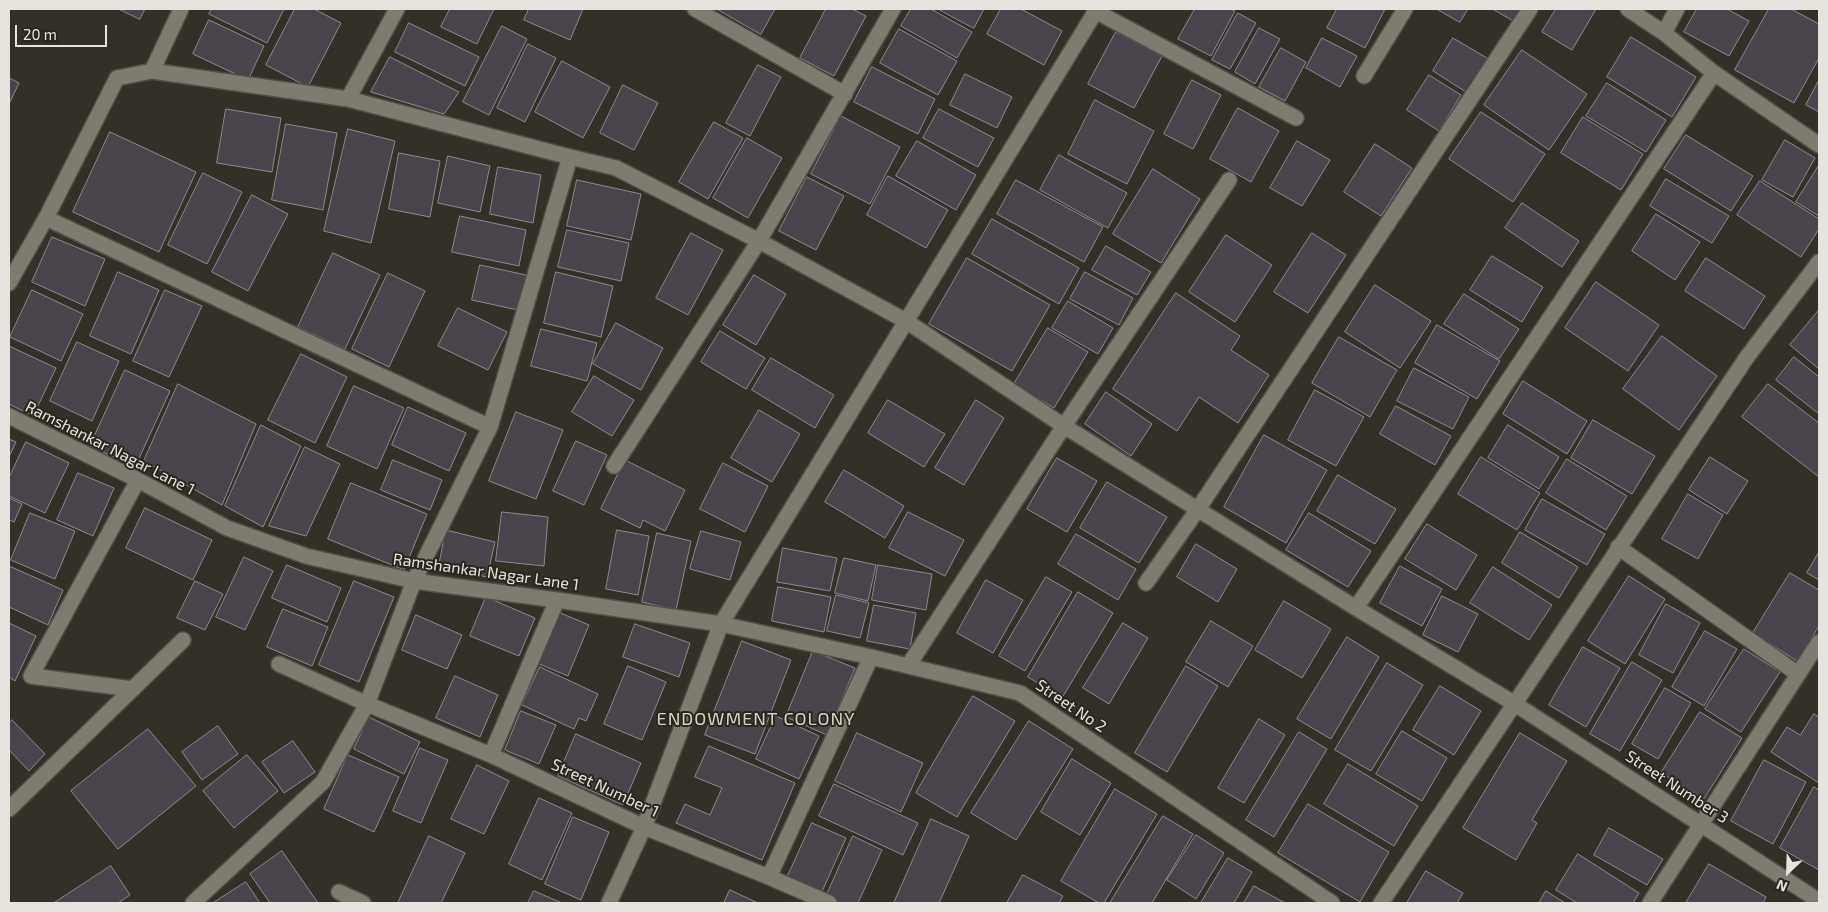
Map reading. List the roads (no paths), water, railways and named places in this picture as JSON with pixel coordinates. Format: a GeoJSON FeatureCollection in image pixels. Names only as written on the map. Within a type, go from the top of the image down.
{"type":"FeatureCollection","features":[{"type":"Feature","properties":{"kind":"street"},"geometry":{"type":"LineString","coordinates":[[152,71],[181,9]]}},
{"type":"Feature","properties":{"kind":"street"},"geometry":{"type":"LineString","coordinates":[[348,99],[397,9]]}},
{"type":"Feature","properties":{"kind":"street"},"geometry":{"type":"LineString","coordinates":[[695,9],[845,94]]}},
{"type":"Feature","properties":{"kind":"street"},"geometry":{"type":"LineString","coordinates":[[614,466],[758,241],[893,9]]}},
{"type":"Feature","properties":{"kind":"street"},"geometry":{"type":"LineString","coordinates":[[1364,76],[1405,9]]}},
{"type":"Feature","properties":{"kind":"street"},"geometry":{"type":"LineString","coordinates":[[1146,582],[1198,510],[1530,9]]}},
{"type":"Feature","properties":{"kind":"street"},"geometry":{"type":"LineString","coordinates":[[1628,9],[1819,145]]}},
{"type":"Feature","properties":{"kind":"street"},"geometry":{"type":"LineString","coordinates":[[1664,33],[1676,9]]}},
{"type":"Feature","properties":{"kind":"street"},"geometry":{"type":"LineString","coordinates":[[609,903],[644,826],[720,624],[1096,10],[1296,118]]}},
{"type":"Feature","properties":{"kind":"street","name":"Street Number 3"},"geometry":{"type":"LineString","coordinates":[[46,218],[117,78],[152,71],[348,99],[570,158],[616,168],[758,241],[906,321],[1064,426],[1356,608],[1515,704],[1819,901]]}},
{"type":"Feature","properties":{"kind":"street"},"geometry":{"type":"LineString","coordinates":[[1356,608],[1714,72]]}},
{"type":"Feature","properties":{"kind":"street"},"geometry":{"type":"LineString","coordinates":[[193,903],[323,782],[367,704],[414,582],[490,427],[570,158]]}},
{"type":"Feature","properties":{"kind":"street"},"geometry":{"type":"LineString","coordinates":[[908,666],[1064,426],[1229,180]]}},
{"type":"Feature","properties":{"kind":"street"},"geometry":{"type":"LineString","coordinates":[[9,283],[46,218],[490,427]]}},
{"type":"Feature","properties":{"kind":"street"},"geometry":{"type":"LineString","coordinates":[[1382,903],[1747,356],[1819,262]]}},
{"type":"Feature","properties":{"kind":"street","name":"Ramshankar Nagar Lane 1"},"geometry":{"type":"LineString","coordinates":[[9,416],[138,480],[227,528],[306,556],[414,582],[557,600],[720,624]]}},
{"type":"Feature","properties":{"kind":"street"},"geometry":{"type":"LineString","coordinates":[[133,689],[31,676],[138,480]]}},
{"type":"Feature","properties":{"kind":"street"},"geometry":{"type":"LineString","coordinates":[[1618,548],[1798,674]]}},
{"type":"Feature","properties":{"kind":"street"},"geometry":{"type":"LineString","coordinates":[[491,755],[557,600]]}},
{"type":"Feature","properties":{"kind":"street","name":"Street No 2"},"geometry":{"type":"LineString","coordinates":[[720,624],[871,656],[1020,693],[1332,903]]}},
{"type":"Feature","properties":{"kind":"street"},"geometry":{"type":"LineString","coordinates":[[9,809],[183,640]]}},
{"type":"Feature","properties":{"kind":"street"},"geometry":{"type":"LineString","coordinates":[[1650,903],[1819,642]]}},
{"type":"Feature","properties":{"kind":"street"},"geometry":{"type":"LineString","coordinates":[[770,877],[871,656]]}},
{"type":"Feature","properties":{"kind":"street","name":"Street Number 1"},"geometry":{"type":"LineString","coordinates":[[279,664],[367,704],[491,755],[644,826],[829,903]]}},
{"type":"Feature","properties":{"kind":"street"},"geometry":{"type":"LineString","coordinates":[[338,892],[363,903]]}},
{"type":"Feature","properties":{"kind":"district","name":"ENDOWMENT COLONY"},"geometry":{"type":"Point","coordinates":[756,719]}}]}
